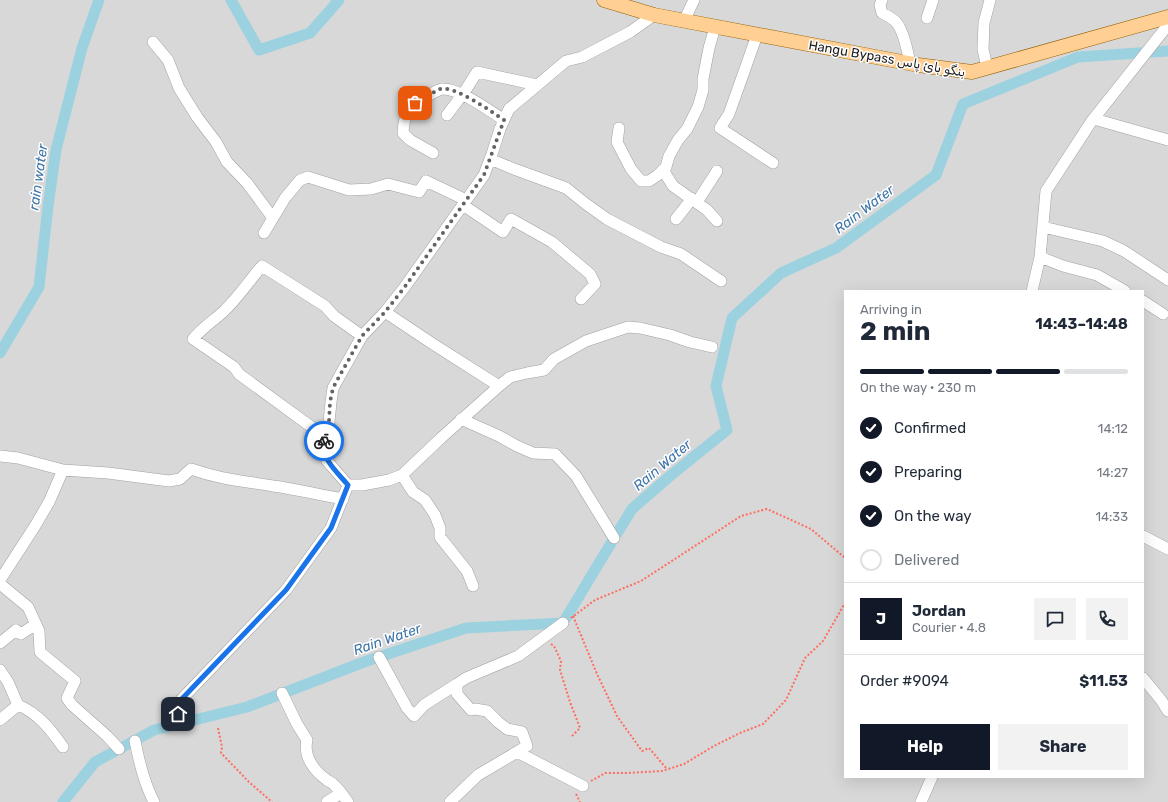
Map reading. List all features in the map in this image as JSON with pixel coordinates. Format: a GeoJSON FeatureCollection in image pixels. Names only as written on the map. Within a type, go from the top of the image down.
{"type":"FeatureCollection","features":[{"type":"Feature","properties":{"kind":"main road","name":"Hangu Bypass ہنگو بائ پاس"},"geometry":{"type":"LineString","coordinates":[[604,0],[654,15],[684,21],[910,64],[972,72],[1168,17]]}},
{"type":"Feature","properties":{"kind":"street"},"geometry":{"type":"LineString","coordinates":[[684,21],[694,0]]}},
{"type":"Feature","properties":{"kind":"street"},"geometry":{"type":"LineString","coordinates":[[882,0],[880,5],[882,13],[899,25],[910,64]]}},
{"type":"Feature","properties":{"kind":"street"},"geometry":{"type":"LineString","coordinates":[[927,18],[933,0]]}},
{"type":"Feature","properties":{"kind":"street"},"geometry":{"type":"LineString","coordinates":[[987,68],[983,49],[984,23],[990,0]]}},
{"type":"Feature","properties":{"kind":"street"},"geometry":{"type":"LineString","coordinates":[[654,15],[630,32],[582,57],[566,61],[510,109],[500,129],[484,175],[404,288],[385,312],[362,336],[333,388],[330,402],[329,422],[323,446],[327,461],[348,485],[362,485],[389,480],[402,475],[461,419],[510,378],[526,373],[544,370],[554,359],[586,341],[628,327],[670,334],[690,342],[712,347]]}},
{"type":"Feature","properties":{"kind":"street"},"geometry":{"type":"LineString","coordinates":[[1032,290],[1040,257],[1046,191],[1094,119],[1168,25]]}},
{"type":"Feature","properties":{"kind":"street"},"geometry":{"type":"LineString","coordinates":[[619,128],[617,142],[631,169],[640,181],[649,182],[658,176],[666,167],[672,151],[687,129],[698,107],[703,90],[703,79],[709,48],[715,27]]}},
{"type":"Feature","properties":{"kind":"street"},"geometry":{"type":"LineString","coordinates":[[757,35],[729,114],[720,128],[773,164]]}},
{"type":"Feature","properties":{"kind":"street"},"geometry":{"type":"LineString","coordinates":[[153,42],[168,60],[179,88],[197,117],[216,142],[227,162],[247,183],[273,218]]}},
{"type":"Feature","properties":{"kind":"street"},"geometry":{"type":"LineString","coordinates":[[447,115],[478,72],[537,85]]}},
{"type":"Feature","properties":{"kind":"street"},"geometry":{"type":"LineString","coordinates":[[433,153],[410,140],[403,134],[404,122],[407,112],[415,103],[440,89],[453,90],[504,120]]}},
{"type":"Feature","properties":{"kind":"street"},"geometry":{"type":"LineString","coordinates":[[1094,119],[1168,140]]}},
{"type":"Feature","properties":{"kind":"street"},"geometry":{"type":"LineString","coordinates":[[490,159],[566,188],[607,219],[661,247],[681,254],[721,281]]}},
{"type":"Feature","properties":{"kind":"street"},"geometry":{"type":"LineString","coordinates":[[663,170],[673,186],[707,210],[717,221]]}},
{"type":"Feature","properties":{"kind":"street"},"geometry":{"type":"LineString","coordinates":[[676,219],[687,205],[694,200],[717,170]]}},
{"type":"Feature","properties":{"kind":"street"},"geometry":{"type":"LineString","coordinates":[[264,233],[285,198],[300,180],[308,178],[349,190],[371,189],[388,184],[418,192],[426,181],[465,203],[503,232],[511,218],[552,242],[590,274],[595,284],[581,299]]}},
{"type":"Feature","properties":{"kind":"street"},"geometry":{"type":"LineString","coordinates":[[1043,227],[1103,241],[1124,252],[1168,280]]}},
{"type":"Feature","properties":{"kind":"street"},"geometry":{"type":"LineString","coordinates":[[1040,257],[1063,266],[1097,275],[1123,290]]}},
{"type":"Feature","properties":{"kind":"street"},"geometry":{"type":"LineString","coordinates":[[326,434],[317,430],[240,374],[234,367],[193,339],[200,330],[223,312],[240,295],[262,266],[325,306],[334,316],[362,336]]}},
{"type":"Feature","properties":{"kind":"street"},"geometry":{"type":"LineString","coordinates":[[1144,302],[1162,314]]}},
{"type":"Feature","properties":{"kind":"street"},"geometry":{"type":"LineString","coordinates":[[385,312],[499,386]]}},
{"type":"Feature","properties":{"kind":"street"},"geometry":{"type":"LineString","coordinates":[[461,419],[500,436],[533,453],[554,454],[576,476],[614,538]]}},
{"type":"Feature","properties":{"kind":"street"},"geometry":{"type":"LineString","coordinates":[[0,456],[18,458],[63,470],[108,473],[169,481],[180,479],[191,469],[207,475],[240,482],[273,486],[343,499]]}},
{"type":"Feature","properties":{"kind":"street"},"geometry":{"type":"LineString","coordinates":[[0,580],[49,502],[63,470]]}},
{"type":"Feature","properties":{"kind":"street"},"geometry":{"type":"LineString","coordinates":[[402,475],[413,492],[425,500],[435,516],[440,528],[440,537],[467,571],[474,586]]}},
{"type":"Feature","properties":{"kind":"street"},"geometry":{"type":"LineString","coordinates":[[179,724],[177,704],[286,590],[331,528],[348,485]]}},
{"type":"Feature","properties":{"kind":"street"},"geometry":{"type":"LineString","coordinates":[[1144,537],[1168,549]]}},
{"type":"Feature","properties":{"kind":"street"},"geometry":{"type":"LineString","coordinates":[[0,584],[28,607],[40,631],[40,652],[75,681],[67,698],[72,705],[107,736],[119,750]]}},
{"type":"Feature","properties":{"kind":"street"},"geometry":{"type":"LineString","coordinates":[[379,657],[414,716],[424,705],[466,678],[518,656],[563,623]]}},
{"type":"Feature","properties":{"kind":"street"},"geometry":{"type":"LineString","coordinates":[[0,643],[16,630],[21,634],[36,624]]}},
{"type":"Feature","properties":{"kind":"street"},"geometry":{"type":"LineString","coordinates":[[0,670],[8,682],[18,705],[28,709],[45,724],[63,747]]}},
{"type":"Feature","properties":{"kind":"street"},"geometry":{"type":"LineString","coordinates":[[1144,679],[1168,711]]}},
{"type":"Feature","properties":{"kind":"street"},"geometry":{"type":"LineString","coordinates":[[450,802],[478,776],[527,746],[522,732],[507,729],[487,711],[475,709],[471,710],[457,694],[457,684]]}},
{"type":"Feature","properties":{"kind":"street"},"geometry":{"type":"LineString","coordinates":[[282,693],[297,724],[307,740],[305,747],[312,765],[328,781],[334,783],[344,798],[327,802]]}},
{"type":"Feature","properties":{"kind":"street"},"geometry":{"type":"LineString","coordinates":[[0,720],[18,705]]}},
{"type":"Feature","properties":{"kind":"street"},"geometry":{"type":"LineString","coordinates":[[135,741],[140,766],[147,789],[154,802]]}},
{"type":"Feature","properties":{"kind":"street"},"geometry":{"type":"LineString","coordinates":[[517,752],[583,786]]}},
{"type":"Feature","properties":{"kind":"street"},"geometry":{"type":"LineString","coordinates":[[921,802],[932,778]]}},
{"type":"Feature","properties":{"kind":"path"},"geometry":{"type":"LineString","coordinates":[[563,623],[595,600],[641,581],[741,516],[767,509],[811,529],[844,557]]}},
{"type":"Feature","properties":{"kind":"path"},"geometry":{"type":"LineString","coordinates":[[580,802],[575,791],[605,773],[662,771],[684,764],[714,746],[740,733],[763,724],[786,700],[806,658],[823,641],[844,605]]}},
{"type":"Feature","properties":{"kind":"path"},"geometry":{"type":"LineString","coordinates":[[573,616],[596,674],[617,716],[642,751],[649,748],[667,769]]}},
{"type":"Feature","properties":{"kind":"path"},"geometry":{"type":"LineString","coordinates":[[542,639],[554,646],[561,661],[560,670],[580,728],[571,736]]}},
{"type":"Feature","properties":{"kind":"path"},"geometry":{"type":"LineString","coordinates":[[218,728],[222,747],[221,753],[249,782],[272,802]]}},
{"type":"Feature","properties":{"kind":"shaded area"},"geometry":{"type":"Polygon","coordinates":[[[0,0],[1168,0],[1168,802],[0,802],[0,0]]]}},
{"type":"Feature","properties":{"kind":"waterway","name":"rain water"},"geometry":{"type":"LineString","coordinates":[[0,353],[39,287],[56,150],[82,48],[99,0]]}},
{"type":"Feature","properties":{"kind":"waterway","name":"rain water"},"geometry":{"type":"LineString","coordinates":[[231,0],[259,50],[310,33],[339,0]]}},
{"type":"Feature","properties":{"kind":"waterway","name":"Rain Water"},"geometry":{"type":"LineString","coordinates":[[63,802],[95,762],[154,730],[247,707],[364,662],[466,628],[563,623],[632,509],[727,430],[716,386],[732,318],[781,273],[836,248],[936,175],[963,104],[1078,57],[1168,51]]}},
{"type":"Feature","properties":{"kind":"way so far"},"geometry":{"type":"LineString","coordinates":[[324,441],[329,422],[330,402],[333,388],[340,375],[362,336],[385,312],[404,288],[484,175],[504,120],[453,90],[440,89],[415,103]]}},
{"type":"Feature","properties":{"kind":"route"},"geometry":{"type":"LineString","coordinates":[[178,714],[177,704],[204,674],[286,590],[331,528],[348,485],[327,461],[323,446],[324,441]]}}]}
